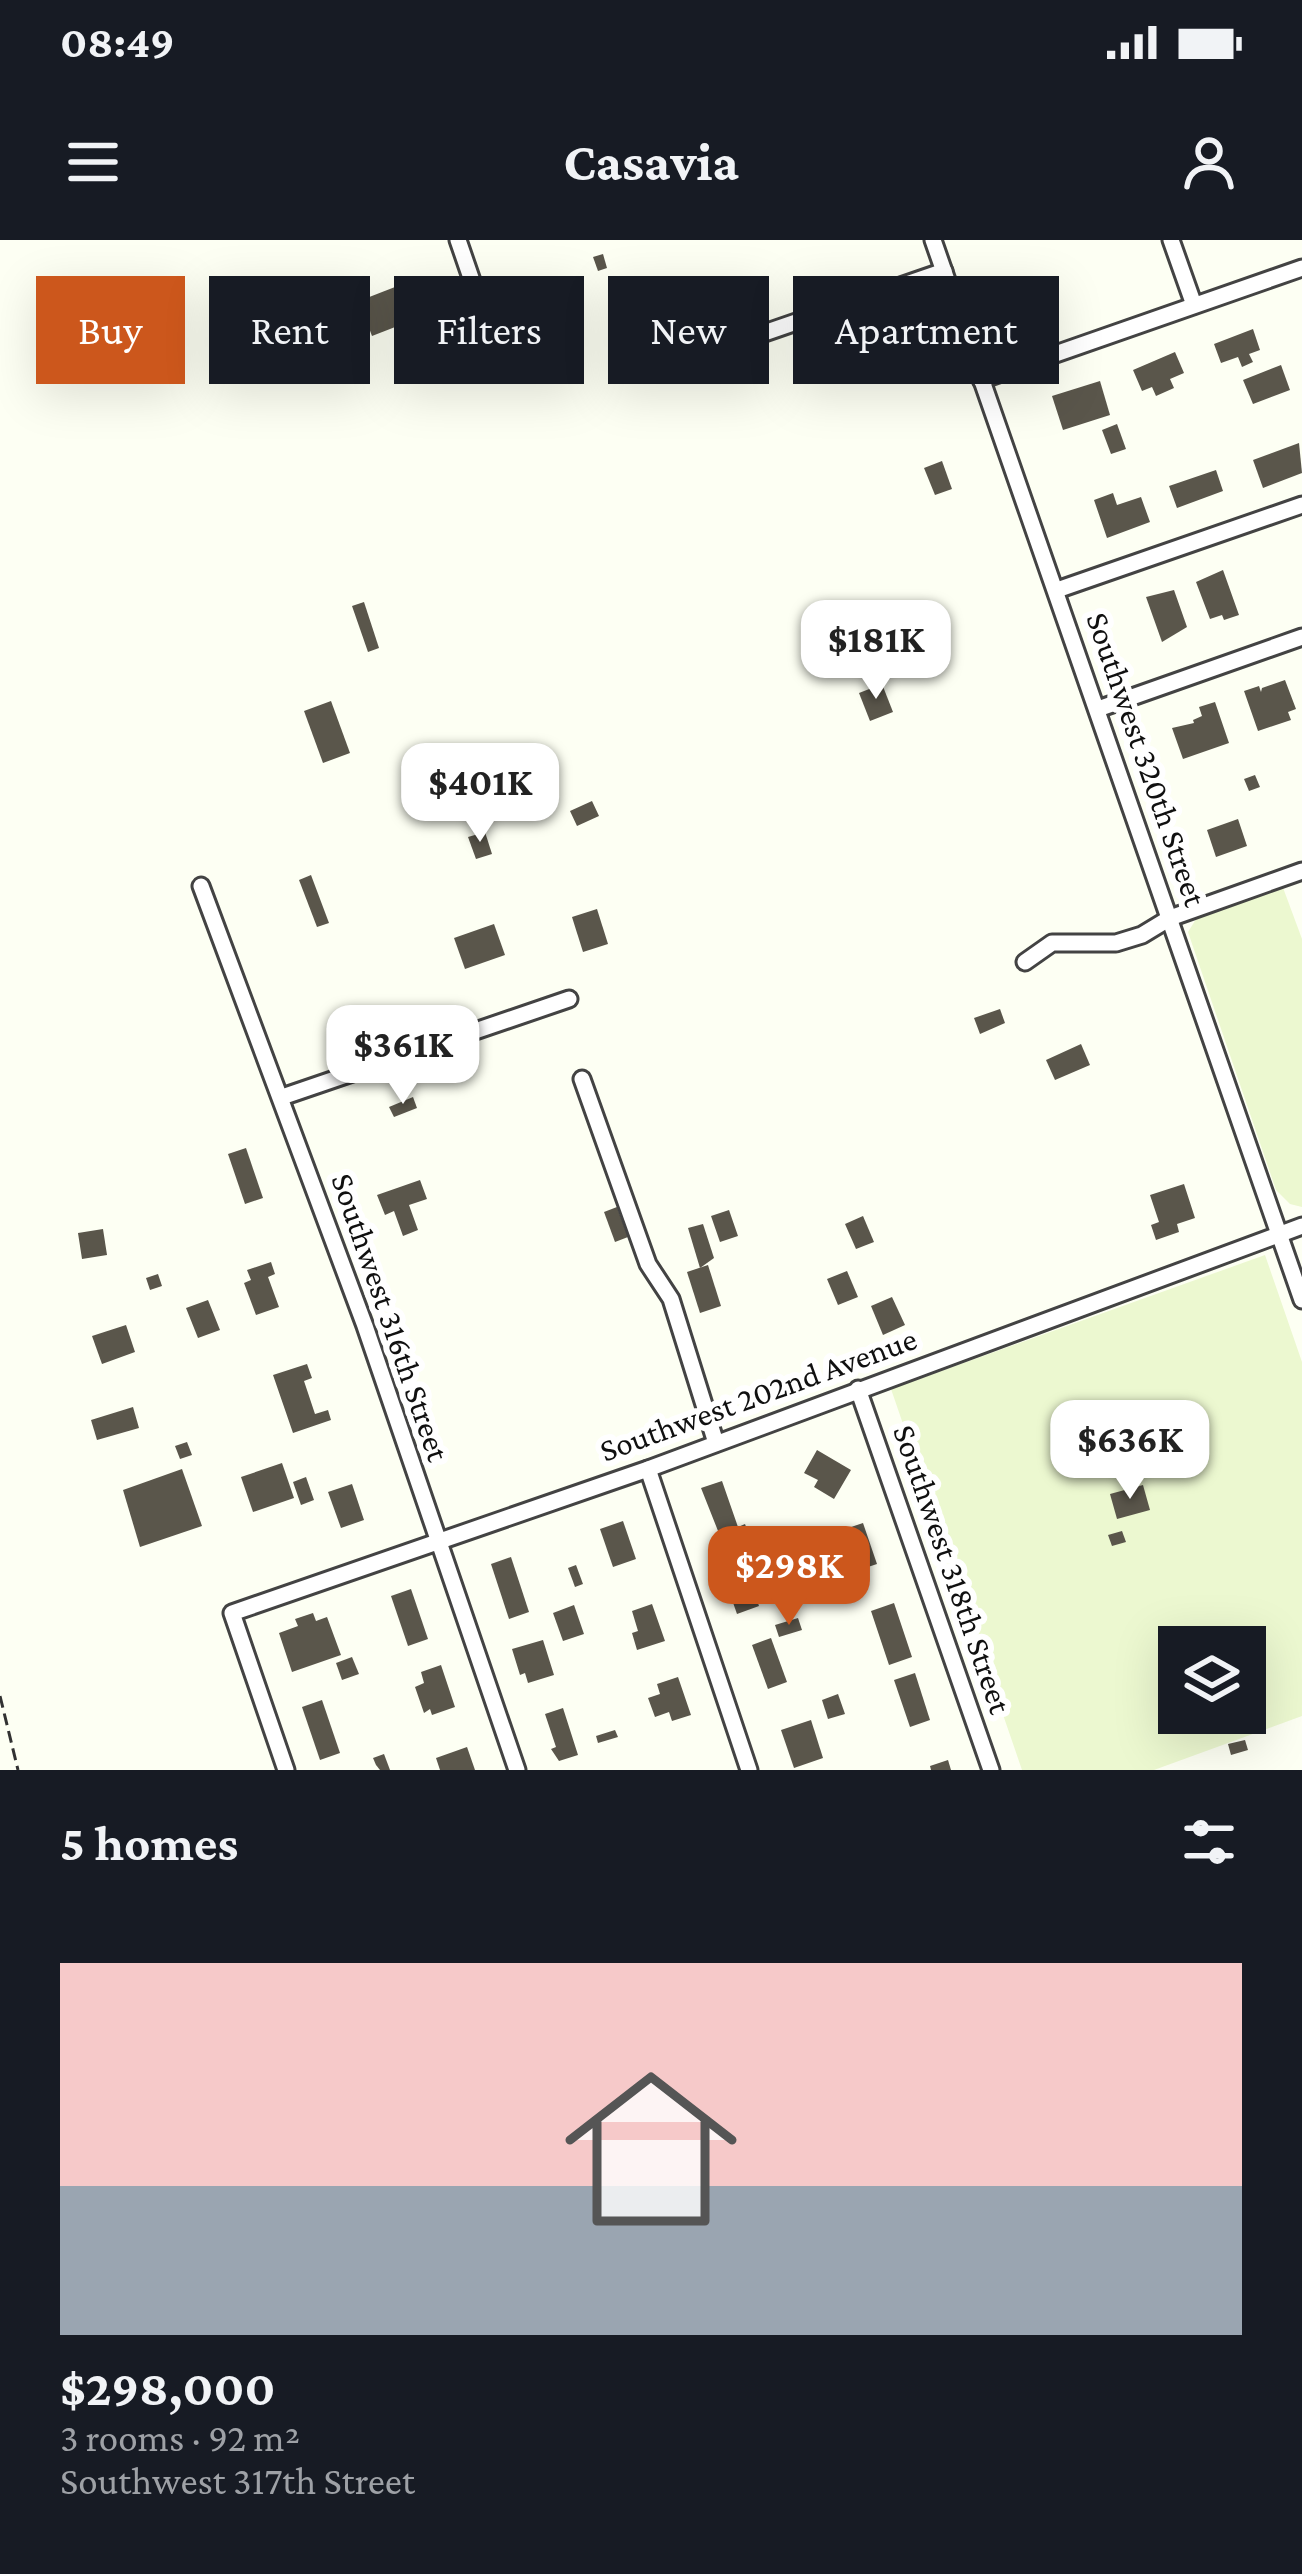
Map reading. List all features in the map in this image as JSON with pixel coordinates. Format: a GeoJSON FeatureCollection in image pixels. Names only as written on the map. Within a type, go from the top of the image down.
{"type":"FeatureCollection","features":[{"type":"Feature","properties":{"kind":"street"},"geometry":{"type":"LineString","coordinates":[[458,240],[470,276]]}},
{"type":"Feature","properties":{"kind":"street","name":"Southwest 320th Street"},"geometry":{"type":"LineString","coordinates":[[933,240],[946,276]]}},
{"type":"Feature","properties":{"kind":"street"},"geometry":{"type":"LineString","coordinates":[[1171,240],[1194,305]]}},
{"type":"Feature","properties":{"kind":"street"},"geometry":{"type":"LineString","coordinates":[[1059,353],[1302,268]]}},
{"type":"Feature","properties":{"kind":"street"},"geometry":{"type":"LineString","coordinates":[[769,331],[944,271]]}},
{"type":"Feature","properties":{"kind":"street","name":"Southwest 320th Street"},"geometry":{"type":"LineString","coordinates":[[982,384],[1302,1300]]}},
{"type":"Feature","properties":{"kind":"street"},"geometry":{"type":"LineString","coordinates":[[1057,590],[1302,505]]}},
{"type":"Feature","properties":{"kind":"street"},"geometry":{"type":"LineString","coordinates":[[1098,709],[1302,637]]}},
{"type":"Feature","properties":{"kind":"street"},"geometry":{"type":"LineString","coordinates":[[1024,962],[1052,943],[1116,943],[1170,918],[1302,871]]}},
{"type":"Feature","properties":{"kind":"street","name":"Southwest 316th Street"},"geometry":{"type":"LineString","coordinates":[[201,886],[282,1097],[517,1770]]}},
{"type":"Feature","properties":{"kind":"street"},"geometry":{"type":"LineString","coordinates":[[282,1097],[569,1000]]}},
{"type":"Feature","properties":{"kind":"street"},"geometry":{"type":"LineString","coordinates":[[582,1079],[649,1264],[671,1299],[716,1443]]}},
{"type":"Feature","properties":{"kind":"street","name":"Southwest 202nd Avenue"},"geometry":{"type":"LineString","coordinates":[[286,1770],[232,1612],[648,1468],[1302,1226]]}},
{"type":"Feature","properties":{"kind":"street","name":"Southwest 318th Street"},"geometry":{"type":"LineString","coordinates":[[858,1389],[991,1770]]}},
{"type":"Feature","properties":{"kind":"street"},"geometry":{"type":"LineString","coordinates":[[648,1468],[749,1770]]}},
{"type":"Feature","properties":{"kind":"path"},"geometry":{"type":"LineString","coordinates":[[0,1696],[18,1770]]}},
{"type":"Feature","properties":{"kind":"green space"},"geometry":{"type":"Polygon","coordinates":[[[1282,885],[1302,939],[1302,1207],[1290,1204],[1276,1190],[1188,932],[1198,916],[1282,885]]]}},
{"type":"Feature","properties":{"kind":"green space"},"geometry":{"type":"Polygon","coordinates":[[[1265,1255],[1302,1362],[1302,1716],[1266,1729],[1266,1626],[1158,1626],[1158,1734],[1253,1734],[1154,1770],[1022,1770],[891,1389],[1265,1255]]]}},
{"type":"Feature","properties":{"kind":"building"},"geometry":{"type":"Polygon","coordinates":[[[603,254],[607,268],[598,271],[593,257],[603,254]]]}},
{"type":"Feature","properties":{"kind":"building"},"geometry":{"type":"Polygon","coordinates":[[[394,287],[394,327],[372,336],[370,331],[370,297],[394,287]]]}},
{"type":"Feature","properties":{"kind":"building"},"geometry":{"type":"Polygon","coordinates":[[[1253,329],[1260,350],[1249,354],[1253,362],[1242,367],[1238,357],[1221,363],[1214,344],[1253,329]]]}},
{"type":"Feature","properties":{"kind":"building"},"geometry":{"type":"Polygon","coordinates":[[[1175,352],[1184,373],[1170,379],[1174,388],[1156,396],[1152,387],[1142,391],[1133,370],[1175,352]]]}},
{"type":"Feature","properties":{"kind":"building"},"geometry":{"type":"Polygon","coordinates":[[[1281,365],[1290,390],[1253,404],[1243,380],[1281,365]]]}},
{"type":"Feature","properties":{"kind":"building"},"geometry":{"type":"Polygon","coordinates":[[[1100,381],[1110,415],[1063,430],[1052,396],[1100,381]]]}},
{"type":"Feature","properties":{"kind":"building"},"geometry":{"type":"Polygon","coordinates":[[[1117,424],[1126,449],[1111,454],[1102,430],[1117,424]]]}},
{"type":"Feature","properties":{"kind":"building"},"geometry":{"type":"Polygon","coordinates":[[[1299,443],[1302,473],[1263,488],[1253,460],[1299,443]]]}},
{"type":"Feature","properties":{"kind":"building"},"geometry":{"type":"Polygon","coordinates":[[[942,461],[952,489],[935,495],[924,468],[942,461]]]}},
{"type":"Feature","properties":{"kind":"building"},"geometry":{"type":"Polygon","coordinates":[[[1216,470],[1223,491],[1177,508],[1169,486],[1216,470]]]}},
{"type":"Feature","properties":{"kind":"building"},"geometry":{"type":"Polygon","coordinates":[[[1113,493],[1117,505],[1141,497],[1150,522],[1107,538],[1094,500],[1113,493]]]}},
{"type":"Feature","properties":{"kind":"building"},"geometry":{"type":"Polygon","coordinates":[[[1223,570],[1239,615],[1210,619],[1196,582],[1223,570]]]}},
{"type":"Feature","properties":{"kind":"building"},"geometry":{"type":"Polygon","coordinates":[[[1174,590],[1187,627],[1162,642],[1146,597],[1174,590]]]}},
{"type":"Feature","properties":{"kind":"building"},"geometry":{"type":"Polygon","coordinates":[[[364,602],[379,648],[368,652],[352,606],[364,602]]]}},
{"type":"Feature","properties":{"kind":"building"},"geometry":{"type":"Polygon","coordinates":[[[1285,680],[1296,709],[1288,712],[1291,720],[1258,731],[1244,691],[1259,686],[1261,692],[1285,680]]]}},
{"type":"Feature","properties":{"kind":"building"},"geometry":{"type":"Polygon","coordinates":[[[882,684],[893,712],[870,721],[859,693],[882,684]]]}},
{"type":"Feature","properties":{"kind":"building"},"geometry":{"type":"Polygon","coordinates":[[[331,701],[350,753],[323,763],[304,711],[331,701]]]}},
{"type":"Feature","properties":{"kind":"building"},"geometry":{"type":"Polygon","coordinates":[[[1215,702],[1229,743],[1183,759],[1172,728],[1194,723],[1202,716],[1199,707],[1215,702]]]}},
{"type":"Feature","properties":{"kind":"building"},"geometry":{"type":"Polygon","coordinates":[[[1255,775],[1260,787],[1249,791],[1244,779],[1255,775]]]}},
{"type":"Feature","properties":{"kind":"building"},"geometry":{"type":"Polygon","coordinates":[[[592,801],[599,816],[577,826],[570,811],[592,801]]]}},
{"type":"Feature","properties":{"kind":"building"},"geometry":{"type":"Polygon","coordinates":[[[1238,819],[1247,846],[1216,857],[1207,830],[1238,819]]]}},
{"type":"Feature","properties":{"kind":"building"},"geometry":{"type":"Polygon","coordinates":[[[485,832],[492,854],[476,859],[468,837],[485,832]]]}},
{"type":"Feature","properties":{"kind":"building"},"geometry":{"type":"Polygon","coordinates":[[[311,875],[329,923],[317,927],[299,880],[311,875]]]}},
{"type":"Feature","properties":{"kind":"building"},"geometry":{"type":"Polygon","coordinates":[[[597,909],[608,944],[583,952],[572,917],[597,909]]]}},
{"type":"Feature","properties":{"kind":"building"},"geometry":{"type":"Polygon","coordinates":[[[494,924],[505,955],[465,969],[454,938],[494,924]]]}},
{"type":"Feature","properties":{"kind":"building"},"geometry":{"type":"Polygon","coordinates":[[[1000,1009],[1005,1023],[980,1034],[974,1018],[1000,1009]]]}},
{"type":"Feature","properties":{"kind":"building"},"geometry":{"type":"Polygon","coordinates":[[[1081,1044],[1090,1065],[1055,1080],[1046,1060],[1081,1044]]]}},
{"type":"Feature","properties":{"kind":"building"},"geometry":{"type":"Polygon","coordinates":[[[413,1097],[417,1108],[394,1117],[389,1107],[413,1097]]]}},
{"type":"Feature","properties":{"kind":"building"},"geometry":{"type":"Polygon","coordinates":[[[246,1148],[263,1198],[245,1204],[228,1154],[246,1148]]]}},
{"type":"Feature","properties":{"kind":"building"},"geometry":{"type":"Polygon","coordinates":[[[420,1180],[427,1199],[409,1205],[418,1230],[403,1236],[394,1211],[385,1215],[377,1195],[420,1180]]]}},
{"type":"Feature","properties":{"kind":"building"},"geometry":{"type":"Polygon","coordinates":[[[1184,1184],[1195,1218],[1177,1224],[1179,1232],[1156,1240],[1151,1225],[1159,1222],[1150,1195],[1184,1184]]]}},
{"type":"Feature","properties":{"kind":"building"},"geometry":{"type":"Polygon","coordinates":[[[617,1207],[628,1237],[615,1242],[604,1212],[617,1207]]]}},
{"type":"Feature","properties":{"kind":"building"},"geometry":{"type":"Polygon","coordinates":[[[729,1210],[738,1236],[720,1242],[711,1216],[729,1210]]]}},
{"type":"Feature","properties":{"kind":"building"},"geometry":{"type":"Polygon","coordinates":[[[863,1216],[874,1242],[856,1249],[845,1224],[863,1216]]]}},
{"type":"Feature","properties":{"kind":"building"},"geometry":{"type":"Polygon","coordinates":[[[703,1224],[714,1258],[700,1268],[688,1228],[703,1224]]]}},
{"type":"Feature","properties":{"kind":"building"},"geometry":{"type":"Polygon","coordinates":[[[103,1229],[107,1255],[82,1259],[78,1233],[103,1229]]]}},
{"type":"Feature","properties":{"kind":"building"},"geometry":{"type":"Polygon","coordinates":[[[271,1262],[275,1274],[268,1277],[279,1307],[256,1315],[244,1283],[251,1280],[247,1270],[271,1262]]]}},
{"type":"Feature","properties":{"kind":"building"},"geometry":{"type":"Polygon","coordinates":[[[708,1265],[721,1306],[700,1313],[687,1272],[708,1265]]]}},
{"type":"Feature","properties":{"kind":"building"},"geometry":{"type":"Polygon","coordinates":[[[847,1271],[858,1297],[838,1305],[827,1279],[847,1271]]]}},
{"type":"Feature","properties":{"kind":"building"},"geometry":{"type":"Polygon","coordinates":[[[158,1274],[162,1286],[150,1290],[146,1278],[158,1274]]]}},
{"type":"Feature","properties":{"kind":"building"},"geometry":{"type":"Polygon","coordinates":[[[892,1297],[905,1325],[883,1335],[871,1306],[892,1297]]]}},
{"type":"Feature","properties":{"kind":"building"},"geometry":{"type":"Polygon","coordinates":[[[208,1300],[220,1330],[198,1338],[186,1308],[208,1300]]]}},
{"type":"Feature","properties":{"kind":"building"},"geometry":{"type":"Polygon","coordinates":[[[126,1325],[135,1352],[102,1364],[92,1336],[126,1325]]]}},
{"type":"Feature","properties":{"kind":"building"},"geometry":{"type":"Polygon","coordinates":[[[307,1364],[312,1378],[304,1381],[315,1414],[328,1410],[331,1420],[293,1433],[273,1375],[307,1364]]]}},
{"type":"Feature","properties":{"kind":"building"},"geometry":{"type":"Polygon","coordinates":[[[133,1407],[139,1428],[97,1440],[91,1420],[133,1407]]]}},
{"type":"Feature","properties":{"kind":"building"},"geometry":{"type":"Polygon","coordinates":[[[187,1442],[192,1455],[180,1459],[175,1446],[187,1442]]]}},
{"type":"Feature","properties":{"kind":"building"},"geometry":{"type":"Polygon","coordinates":[[[817,1450],[851,1470],[834,1499],[814,1487],[818,1480],[804,1473],[817,1450]]]}},
{"type":"Feature","properties":{"kind":"building"},"geometry":{"type":"Polygon","coordinates":[[[282,1463],[294,1498],[253,1512],[241,1477],[282,1463]]]}},
{"type":"Feature","properties":{"kind":"building"},"geometry":{"type":"Polygon","coordinates":[[[182,1469],[202,1526],[140,1547],[123,1490],[182,1469]]]}},
{"type":"Feature","properties":{"kind":"building"},"geometry":{"type":"Polygon","coordinates":[[[306,1477],[314,1500],[301,1505],[293,1482],[306,1477]]]}},
{"type":"Feature","properties":{"kind":"building"},"geometry":{"type":"Polygon","coordinates":[[[722,1481],[738,1527],[745,1524],[748,1532],[722,1541],[701,1488],[722,1481]]]}},
{"type":"Feature","properties":{"kind":"building"},"geometry":{"type":"Polygon","coordinates":[[[352,1484],[364,1520],[341,1528],[328,1492],[352,1484]]]}},
{"type":"Feature","properties":{"kind":"building"},"geometry":{"type":"Polygon","coordinates":[[[1143,1485],[1150,1510],[1117,1519],[1110,1494],[1143,1485]]]}},
{"type":"Feature","properties":{"kind":"building"},"geometry":{"type":"Polygon","coordinates":[[[623,1521],[636,1559],[613,1567],[600,1529],[623,1521]]]}},
{"type":"Feature","properties":{"kind":"building"},"geometry":{"type":"Polygon","coordinates":[[[863,1523],[877,1564],[856,1571],[837,1539],[844,1536],[842,1530],[863,1523]]]}},
{"type":"Feature","properties":{"kind":"building"},"geometry":{"type":"Polygon","coordinates":[[[1122,1531],[1126,1542],[1112,1546],[1108,1535],[1122,1531]]]}},
{"type":"Feature","properties":{"kind":"building"},"geometry":{"type":"Polygon","coordinates":[[[511,1557],[529,1612],[509,1619],[491,1564],[511,1557]]]}},
{"type":"Feature","properties":{"kind":"building"},"geometry":{"type":"Polygon","coordinates":[[[576,1565],[583,1584],[575,1587],[568,1568],[576,1565]]]}},
{"type":"Feature","properties":{"kind":"building"},"geometry":{"type":"Polygon","coordinates":[[[816,1565],[831,1595],[818,1600],[804,1570],[816,1565]]]}},
{"type":"Feature","properties":{"kind":"building"},"geometry":{"type":"Polygon","coordinates":[[[745,1566],[759,1606],[737,1614],[723,1574],[745,1566]]]}},
{"type":"Feature","properties":{"kind":"building"},"geometry":{"type":"Polygon","coordinates":[[[796,1584],[802,1602],[793,1605],[787,1587],[796,1584]]]}},
{"type":"Feature","properties":{"kind":"building"},"geometry":{"type":"Polygon","coordinates":[[[411,1589],[428,1639],[408,1646],[391,1596],[411,1589]]]}},
{"type":"Feature","properties":{"kind":"building"},"geometry":{"type":"Polygon","coordinates":[[[894,1603],[912,1657],[889,1665],[871,1611],[894,1603]]]}},
{"type":"Feature","properties":{"kind":"building"},"geometry":{"type":"Polygon","coordinates":[[[652,1604],[665,1641],[637,1650],[632,1611],[652,1604]]]}},
{"type":"Feature","properties":{"kind":"building"},"geometry":{"type":"Polygon","coordinates":[[[574,1605],[584,1634],[563,1641],[553,1613],[574,1605]]]}},
{"type":"Feature","properties":{"kind":"building"},"geometry":{"type":"Polygon","coordinates":[[[313,1613],[316,1621],[327,1617],[341,1655],[292,1672],[279,1633],[298,1626],[295,1619],[313,1613]]]}},
{"type":"Feature","properties":{"kind":"building"},"geometry":{"type":"Polygon","coordinates":[[[798,1618],[802,1630],[779,1637],[775,1625],[798,1618]]]}},
{"type":"Feature","properties":{"kind":"building"},"geometry":{"type":"Polygon","coordinates":[[[771,1638],[787,1682],[768,1689],[752,1645],[771,1638]]]}},
{"type":"Feature","properties":{"kind":"building"},"geometry":{"type":"Polygon","coordinates":[[[543,1640],[554,1675],[528,1683],[525,1673],[520,1675],[512,1649],[543,1640]]]}},
{"type":"Feature","properties":{"kind":"building"},"geometry":{"type":"Polygon","coordinates":[[[352,1657],[359,1674],[342,1680],[336,1663],[352,1657]]]}},
{"type":"Feature","properties":{"kind":"building"},"geometry":{"type":"Polygon","coordinates":[[[441,1665],[455,1707],[424,1713],[415,1687],[424,1683],[421,1672],[441,1665]]]}},
{"type":"Feature","properties":{"kind":"building"},"geometry":{"type":"Polygon","coordinates":[[[915,1673],[930,1720],[910,1727],[894,1680],[915,1673]]]}},
{"type":"Feature","properties":{"kind":"building"},"geometry":{"type":"Polygon","coordinates":[[[678,1677],[691,1715],[672,1721],[669,1712],[655,1717],[648,1698],[660,1694],[657,1684],[678,1677]]]}},
{"type":"Feature","properties":{"kind":"building"},"geometry":{"type":"Polygon","coordinates":[[[838,1694],[845,1714],[828,1719],[822,1700],[838,1694]]]}},
{"type":"Feature","properties":{"kind":"building"},"geometry":{"type":"Polygon","coordinates":[[[322,1700],[340,1753],[320,1760],[302,1707],[322,1700]]]}},
{"type":"Feature","properties":{"kind":"building"},"geometry":{"type":"Polygon","coordinates":[[[563,1708],[578,1755],[559,1761],[551,1749],[556,1747],[545,1714],[563,1708]]]}},
{"type":"Feature","properties":{"kind":"building"},"geometry":{"type":"Polygon","coordinates":[[[811,1720],[823,1758],[794,1768],[781,1730],[811,1720]]]}},
{"type":"Feature","properties":{"kind":"building"},"geometry":{"type":"Polygon","coordinates":[[[615,1730],[618,1737],[598,1743],[596,1736],[615,1730]]]}},
{"type":"Feature","properties":{"kind":"building"},"geometry":{"type":"Polygon","coordinates":[[[1245,1740],[1248,1750],[1231,1755],[1228,1744],[1245,1740]]]}},
{"type":"Feature","properties":{"kind":"building"},"geometry":{"type":"Polygon","coordinates":[[[467,1747],[475,1770],[440,1770],[436,1758],[467,1747]]]}},
{"type":"Feature","properties":{"kind":"building"},"geometry":{"type":"Polygon","coordinates":[[[384,1754],[390,1770],[380,1770],[373,1758],[384,1754]]]}},
{"type":"Feature","properties":{"kind":"building"},"geometry":{"type":"Polygon","coordinates":[[[948,1760],[951,1770],[931,1770],[930,1766],[948,1760]]]}}]}
